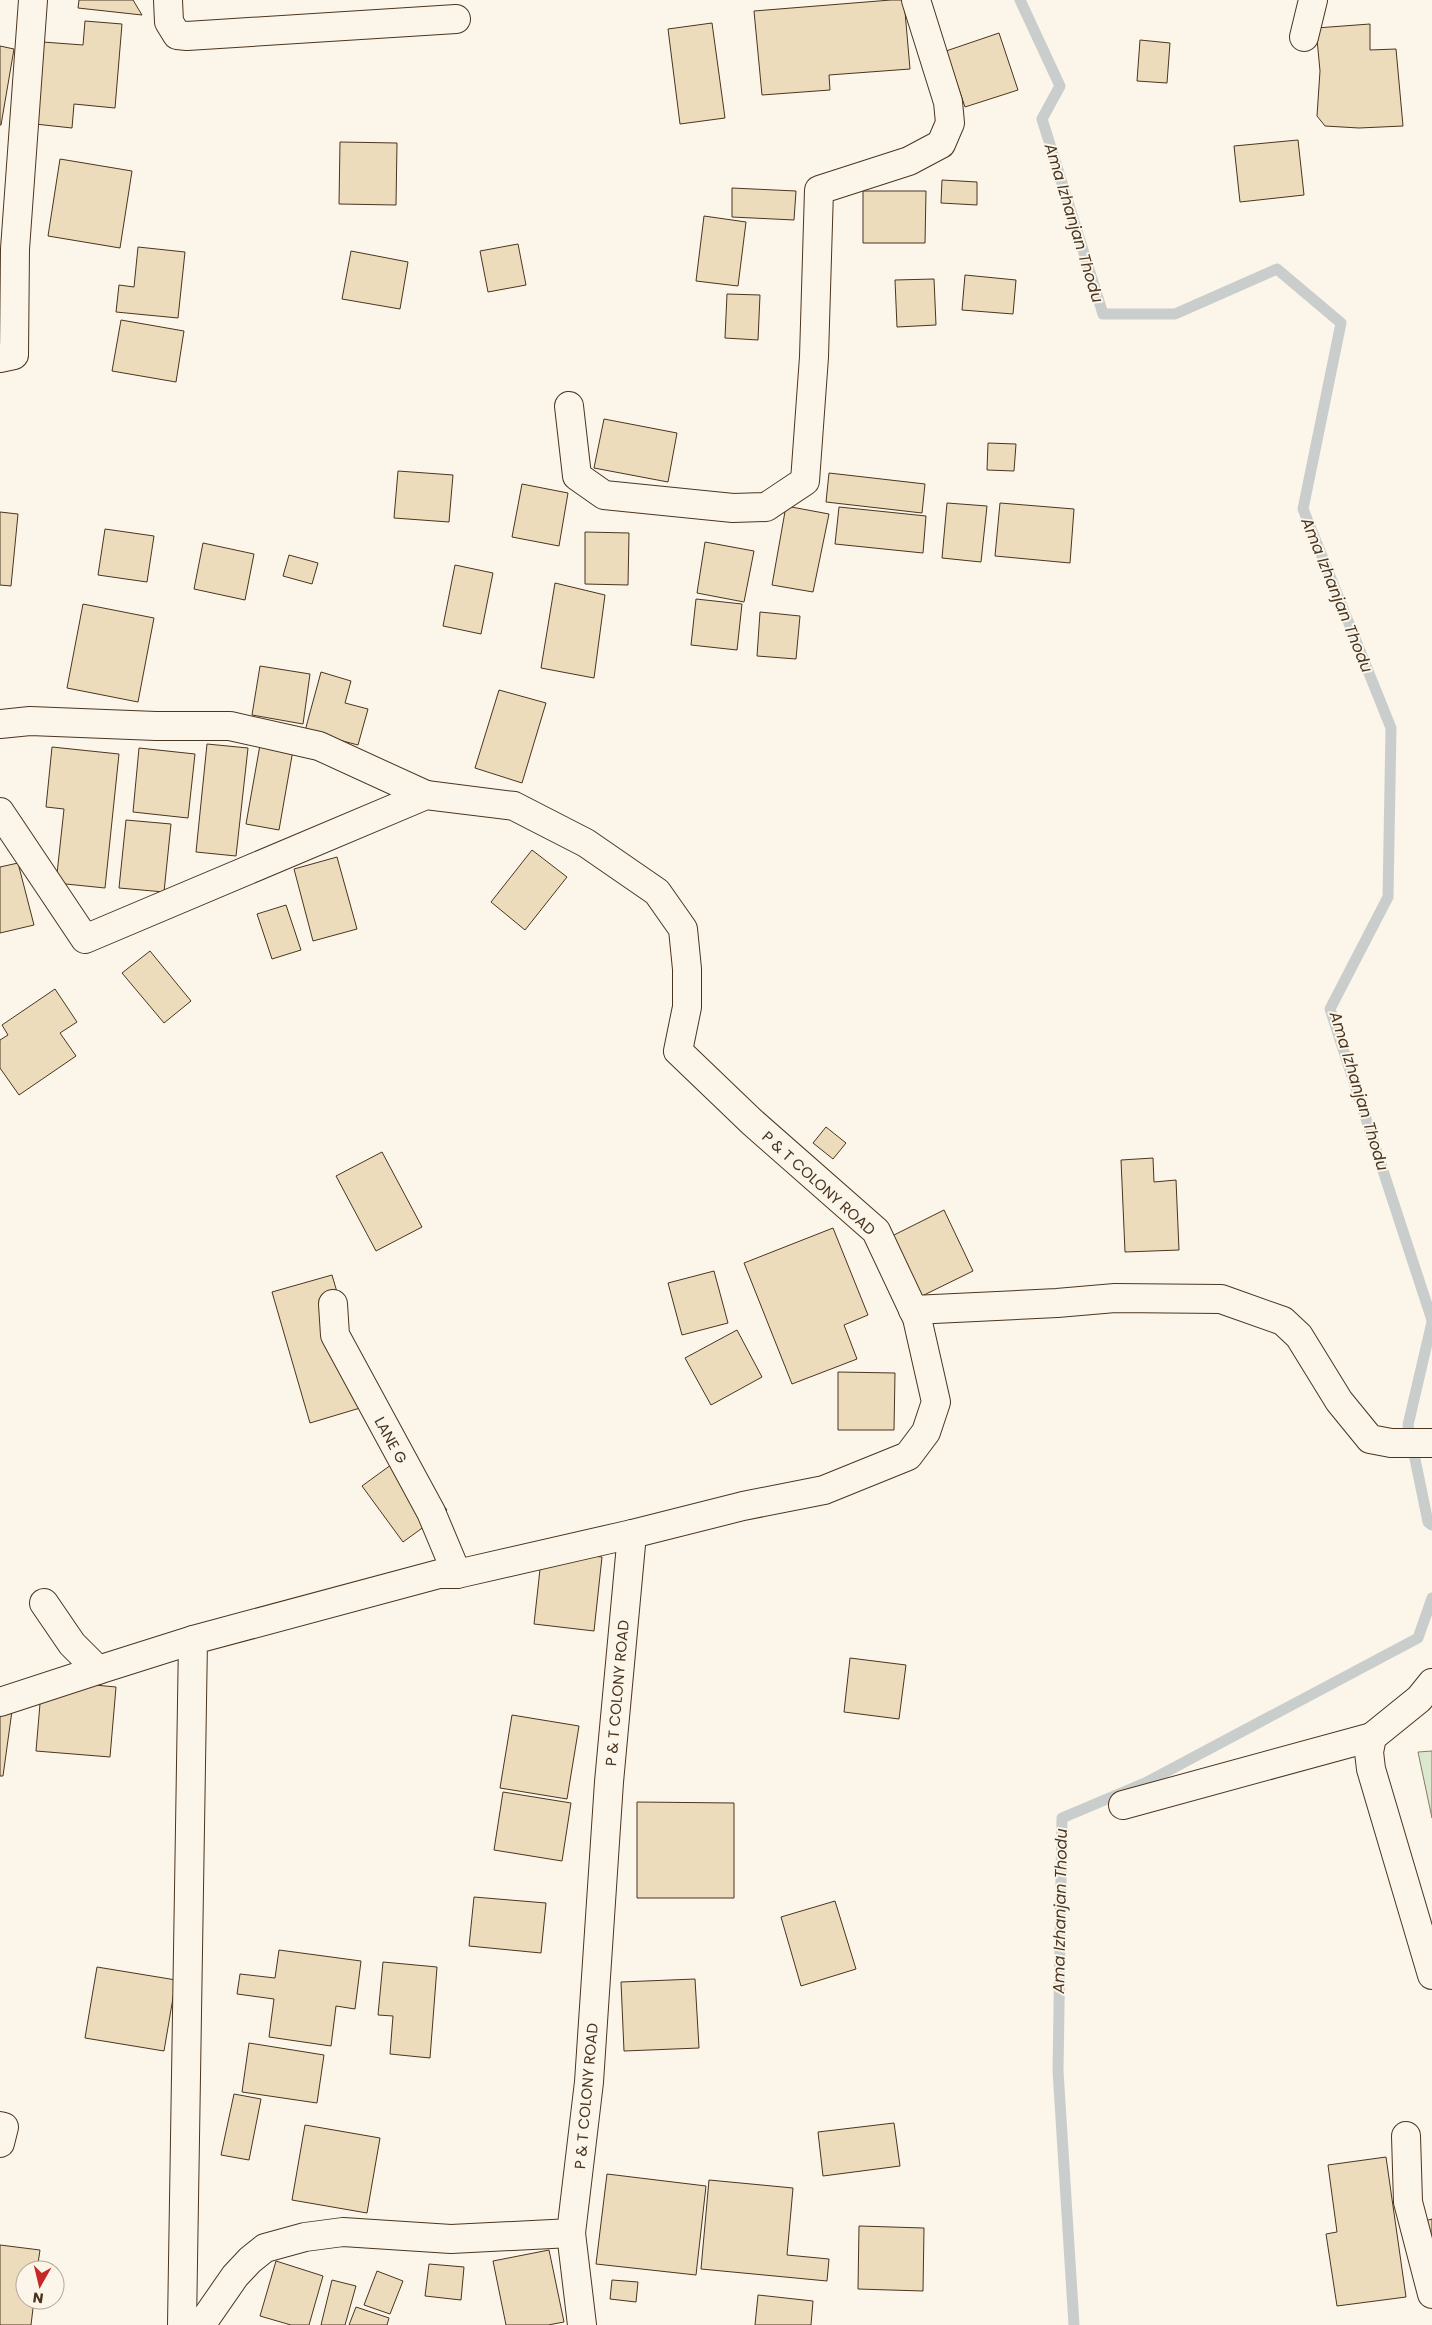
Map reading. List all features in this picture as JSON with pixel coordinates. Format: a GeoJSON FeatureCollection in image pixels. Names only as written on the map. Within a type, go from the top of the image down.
{"type":"FeatureCollection","features":[{"type":"Feature","properties":{"kind":"street"},"geometry":{"type":"LineString","coordinates":[[0,358],[14,356],[15,249],[33,0]]}},
{"type":"Feature","properties":{"kind":"street"},"geometry":{"type":"LineString","coordinates":[[168,0],[169,22],[177,35],[186,36],[456,19]]}},
{"type":"Feature","properties":{"kind":"street"},"geometry":{"type":"LineString","coordinates":[[570,406],[577,476],[604,495],[733,508],[766,507],[805,481],[814,357],[820,190],[909,162],[941,144],[950,123],[948,102],[916,0]]}},
{"type":"Feature","properties":{"kind":"street"},"geometry":{"type":"LineString","coordinates":[[1304,37],[1313,0]]}},
{"type":"Feature","properties":{"kind":"street"},"geometry":{"type":"LineString","coordinates":[[0,724],[30,721],[156,726],[230,726],[318,746],[426,795]]}},
{"type":"Feature","properties":{"kind":"street"},"geometry":{"type":"LineString","coordinates":[[0,812],[85,939],[426,795]]}},
{"type":"Feature","properties":{"kind":"street","name":"P & T COLONY ROAD"},"geometry":{"type":"LineString","coordinates":[[426,795],[514,806],[586,843],[656,892],[682,929],[687,978],[687,1007],[678,1051],[752,1122],[876,1231],[917,1318],[936,1402],[926,1432],[908,1456],[824,1490],[744,1506],[632,1534],[609,1782],[589,2082],[571,2233],[582,2325]]}},
{"type":"Feature","properties":{"kind":"street"},"geometry":{"type":"LineString","coordinates":[[913,1310],[1057,1303],[1115,1298],[1221,1298],[1283,1321],[1299,1336],[1339,1401],[1366,1435],[1373,1440],[1391,1443],[1432,1443]]}},
{"type":"Feature","properties":{"kind":"street","name":"LANE G"},"geometry":{"type":"LineString","coordinates":[[333,1304],[335,1335],[430,1512],[457,1574]]}},
{"type":"Feature","properties":{"kind":"street"},"geometry":{"type":"LineString","coordinates":[[0,1702],[193,1640],[439,1574],[457,1574],[632,1534]]}},
{"type":"Feature","properties":{"kind":"street"},"geometry":{"type":"LineString","coordinates":[[44,1603],[72,1644],[98,1670]]}},
{"type":"Feature","properties":{"kind":"street"},"geometry":{"type":"LineString","coordinates":[[182,2325],[193,1640]]}},
{"type":"Feature","properties":{"kind":"street"},"geometry":{"type":"LineString","coordinates":[[1123,1805],[1372,1737],[1415,1703],[1432,1683]]}},
{"type":"Feature","properties":{"kind":"street"},"geometry":{"type":"LineString","coordinates":[[1372,1737],[1368,1752],[1371,1769],[1432,1976]]}},
{"type":"Feature","properties":{"kind":"street"},"geometry":{"type":"LineString","coordinates":[[0,2126],[4,2127],[0,2143]]}},
{"type":"Feature","properties":{"kind":"street"},"geometry":{"type":"LineString","coordinates":[[1406,2136],[1408,2202],[1432,2294]]}},
{"type":"Feature","properties":{"kind":"street"},"geometry":{"type":"LineString","coordinates":[[201,2325],[235,2276],[250,2260],[265,2248],[304,2237],[343,2232],[451,2239],[571,2233]]}},
{"type":"Feature","properties":{"kind":"green space"},"geometry":{"type":"Polygon","coordinates":[[[1432,1751],[1432,1818],[1418,1752],[1432,1751]]]}},
{"type":"Feature","properties":{"kind":"building"},"geometry":{"type":"Polygon","coordinates":[[[79,0],[133,0],[142,15],[78,8],[79,0]]]}},
{"type":"Feature","properties":{"kind":"building"},"geometry":{"type":"Polygon","coordinates":[[[904,0],[910,69],[829,75],[830,90],[762,95],[754,11],[904,0]]]}},
{"type":"Feature","properties":{"kind":"building"},"geometry":{"type":"Polygon","coordinates":[[[85,21],[122,24],[115,108],[74,104],[72,128],[35,124],[43,42],[83,45],[85,21]]]}},
{"type":"Feature","properties":{"kind":"building"},"geometry":{"type":"Polygon","coordinates":[[[712,23],[725,118],[680,124],[668,29],[712,23]]]}},
{"type":"Feature","properties":{"kind":"building"},"geometry":{"type":"Polygon","coordinates":[[[1370,24],[1370,50],[1396,49],[1403,126],[1359,128],[1325,126],[1317,116],[1320,71],[1316,28],[1370,24]]]}},
{"type":"Feature","properties":{"kind":"building"},"geometry":{"type":"Polygon","coordinates":[[[999,33],[1018,90],[965,107],[946,51],[999,33]]]}},
{"type":"Feature","properties":{"kind":"building"},"geometry":{"type":"Polygon","coordinates":[[[1140,40],[1170,43],[1167,83],[1137,81],[1140,40]]]}},
{"type":"Feature","properties":{"kind":"building"},"geometry":{"type":"Polygon","coordinates":[[[0,46],[14,49],[1,125],[0,125],[0,46]]]}},
{"type":"Feature","properties":{"kind":"building"},"geometry":{"type":"Polygon","coordinates":[[[1298,140],[1304,195],[1240,202],[1234,146],[1298,140]]]}},
{"type":"Feature","properties":{"kind":"building"},"geometry":{"type":"Polygon","coordinates":[[[340,142],[397,143],[396,205],[339,204],[340,142]]]}},
{"type":"Feature","properties":{"kind":"building"},"geometry":{"type":"Polygon","coordinates":[[[60,159],[132,171],[120,248],[48,236],[60,159]]]}},
{"type":"Feature","properties":{"kind":"building"},"geometry":{"type":"Polygon","coordinates":[[[942,180],[977,182],[977,205],[941,203],[942,180]]]}},
{"type":"Feature","properties":{"kind":"building"},"geometry":{"type":"Polygon","coordinates":[[[732,188],[796,191],[794,220],[732,217],[732,188]]]}},
{"type":"Feature","properties":{"kind":"building"},"geometry":{"type":"Polygon","coordinates":[[[863,191],[926,191],[925,243],[863,243],[863,191]]]}},
{"type":"Feature","properties":{"kind":"building"},"geometry":{"type":"Polygon","coordinates":[[[704,216],[746,222],[738,286],[696,281],[704,216]]]}},
{"type":"Feature","properties":{"kind":"building"},"geometry":{"type":"Polygon","coordinates":[[[518,244],[526,285],[488,292],[480,251],[518,244]]]}},
{"type":"Feature","properties":{"kind":"building"},"geometry":{"type":"Polygon","coordinates":[[[138,247],[185,252],[178,318],[116,312],[119,285],[134,287],[138,247]]]}},
{"type":"Feature","properties":{"kind":"building"},"geometry":{"type":"Polygon","coordinates":[[[351,251],[408,262],[400,309],[342,299],[351,251]]]}},
{"type":"Feature","properties":{"kind":"building"},"geometry":{"type":"Polygon","coordinates":[[[965,275],[1016,280],[1013,314],[962,310],[965,275]]]}},
{"type":"Feature","properties":{"kind":"building"},"geometry":{"type":"Polygon","coordinates":[[[934,279],[936,325],[897,327],[895,280],[934,279]]]}},
{"type":"Feature","properties":{"kind":"building"},"geometry":{"type":"Polygon","coordinates":[[[727,294],[760,295],[758,340],[725,338],[727,294]]]}},
{"type":"Feature","properties":{"kind":"building"},"geometry":{"type":"Polygon","coordinates":[[[121,320],[184,331],[176,382],[112,371],[121,320]]]}},
{"type":"Feature","properties":{"kind":"building"},"geometry":{"type":"Polygon","coordinates":[[[604,419],[677,433],[668,482],[594,468],[604,419]]]}},
{"type":"Feature","properties":{"kind":"building"},"geometry":{"type":"Polygon","coordinates":[[[988,443],[1016,444],[1014,471],[987,470],[988,443]]]}},
{"type":"Feature","properties":{"kind":"building"},"geometry":{"type":"Polygon","coordinates":[[[398,471],[453,475],[449,522],[394,518],[398,471]]]}},
{"type":"Feature","properties":{"kind":"building"},"geometry":{"type":"Polygon","coordinates":[[[829,473],[925,484],[922,513],[826,502],[829,473]]]}},
{"type":"Feature","properties":{"kind":"building"},"geometry":{"type":"Polygon","coordinates":[[[522,484],[568,493],[559,546],[512,537],[522,484]]]}},
{"type":"Feature","properties":{"kind":"building"},"geometry":{"type":"Polygon","coordinates":[[[947,503],[987,506],[981,562],[942,558],[947,503]]]}},
{"type":"Feature","properties":{"kind":"building"},"geometry":{"type":"Polygon","coordinates":[[[1000,503],[1074,509],[1070,563],[995,556],[1000,503]]]}},
{"type":"Feature","properties":{"kind":"building"},"geometry":{"type":"Polygon","coordinates":[[[786,506],[829,514],[813,592],[772,585],[786,506]]]}},
{"type":"Feature","properties":{"kind":"building"},"geometry":{"type":"Polygon","coordinates":[[[839,507],[926,516],[923,553],[835,544],[839,507]]]}},
{"type":"Feature","properties":{"kind":"building"},"geometry":{"type":"Polygon","coordinates":[[[0,512],[18,514],[11,586],[0,585],[0,512]]]}},
{"type":"Feature","properties":{"kind":"building"},"geometry":{"type":"Polygon","coordinates":[[[105,529],[154,536],[147,582],[98,575],[105,529]]]}},
{"type":"Feature","properties":{"kind":"building"},"geometry":{"type":"Polygon","coordinates":[[[585,532],[629,533],[628,585],[585,584],[585,532]]]}},
{"type":"Feature","properties":{"kind":"building"},"geometry":{"type":"Polygon","coordinates":[[[705,542],[754,551],[744,602],[697,593],[705,542]]]}},
{"type":"Feature","properties":{"kind":"building"},"geometry":{"type":"Polygon","coordinates":[[[203,543],[254,554],[245,600],[194,589],[203,543]]]}},
{"type":"Feature","properties":{"kind":"building"},"geometry":{"type":"Polygon","coordinates":[[[289,555],[318,563],[312,584],[283,576],[289,555]]]}},
{"type":"Feature","properties":{"kind":"building"},"geometry":{"type":"Polygon","coordinates":[[[455,565],[493,573],[481,634],[443,626],[455,565]]]}},
{"type":"Feature","properties":{"kind":"building"},"geometry":{"type":"Polygon","coordinates":[[[555,583],[605,595],[594,678],[541,668],[555,583]]]}},
{"type":"Feature","properties":{"kind":"building"},"geometry":{"type":"Polygon","coordinates":[[[696,599],[742,604],[737,650],[691,645],[696,599]]]}},
{"type":"Feature","properties":{"kind":"building"},"geometry":{"type":"Polygon","coordinates":[[[83,604],[154,618],[138,702],[67,688],[83,604]]]}},
{"type":"Feature","properties":{"kind":"building"},"geometry":{"type":"Polygon","coordinates":[[[760,612],[800,616],[796,659],[757,656],[760,612]]]}},
{"type":"Feature","properties":{"kind":"building"},"geometry":{"type":"Polygon","coordinates":[[[260,666],[310,674],[303,724],[252,715],[260,666]]]}},
{"type":"Feature","properties":{"kind":"building"},"geometry":{"type":"Polygon","coordinates":[[[321,672],[351,681],[345,703],[368,709],[358,745],[305,731],[321,672]]]}},
{"type":"Feature","properties":{"kind":"building"},"geometry":{"type":"Polygon","coordinates":[[[499,690],[546,703],[522,783],[475,768],[499,690]]]}},
{"type":"Feature","properties":{"kind":"building"},"geometry":{"type":"Polygon","coordinates":[[[207,744],[248,748],[236,856],[196,852],[207,744]]]}},
{"type":"Feature","properties":{"kind":"building"},"geometry":{"type":"Polygon","coordinates":[[[260,745],[293,750],[279,830],[246,824],[260,745]]]}},
{"type":"Feature","properties":{"kind":"building"},"geometry":{"type":"Polygon","coordinates":[[[52,747],[119,754],[105,888],[56,883],[64,809],[46,807],[52,747]]]}},
{"type":"Feature","properties":{"kind":"building"},"geometry":{"type":"Polygon","coordinates":[[[139,748],[195,754],[188,818],[133,812],[139,748]]]}},
{"type":"Feature","properties":{"kind":"building"},"geometry":{"type":"Polygon","coordinates":[[[126,820],[171,824],[164,892],[119,888],[126,820]]]}},
{"type":"Feature","properties":{"kind":"building"},"geometry":{"type":"Polygon","coordinates":[[[532,850],[567,877],[525,930],[491,902],[532,850]]]}},
{"type":"Feature","properties":{"kind":"building"},"geometry":{"type":"Polygon","coordinates":[[[337,857],[357,929],[313,941],[294,869],[337,857]]]}},
{"type":"Feature","properties":{"kind":"building"},"geometry":{"type":"Polygon","coordinates":[[[18,863],[34,925],[0,933],[0,867],[18,863]]]}},
{"type":"Feature","properties":{"kind":"building"},"geometry":{"type":"Polygon","coordinates":[[[286,905],[301,950],[272,959],[257,914],[286,905]]]}},
{"type":"Feature","properties":{"kind":"building"},"geometry":{"type":"Polygon","coordinates":[[[150,951],[191,1001],[164,1023],[122,973],[150,951]]]}},
{"type":"Feature","properties":{"kind":"building"},"geometry":{"type":"Polygon","coordinates":[[[55,989],[77,1022],[60,1033],[76,1056],[19,1095],[0,1068],[0,1040],[8,1035],[2,1025],[55,989]]]}},
{"type":"Feature","properties":{"kind":"building"},"geometry":{"type":"Polygon","coordinates":[[[826,1127],[846,1143],[833,1159],[813,1143],[826,1127]]]}},
{"type":"Feature","properties":{"kind":"building"},"geometry":{"type":"Polygon","coordinates":[[[382,1152],[422,1227],[376,1251],[336,1176],[382,1152]]]}},
{"type":"Feature","properties":{"kind":"building"},"geometry":{"type":"Polygon","coordinates":[[[1153,1158],[1154,1182],[1176,1180],[1179,1250],[1125,1252],[1121,1160],[1153,1158]]]}},
{"type":"Feature","properties":{"kind":"building"},"geometry":{"type":"Polygon","coordinates":[[[944,1210],[973,1271],[922,1296],[892,1236],[944,1210]]]}},
{"type":"Feature","properties":{"kind":"building"},"geometry":{"type":"Polygon","coordinates":[[[833,1228],[868,1315],[844,1325],[857,1359],[792,1384],[744,1263],[833,1228]]]}},
{"type":"Feature","properties":{"kind":"building"},"geometry":{"type":"Polygon","coordinates":[[[714,1271],[728,1323],[682,1335],[668,1283],[714,1271]]]}},
{"type":"Feature","properties":{"kind":"building"},"geometry":{"type":"Polygon","coordinates":[[[332,1275],[370,1405],[310,1423],[272,1292],[332,1275]]]}},
{"type":"Feature","properties":{"kind":"building"},"geometry":{"type":"Polygon","coordinates":[[[737,1330],[762,1377],[711,1405],[685,1358],[737,1330]]]}},
{"type":"Feature","properties":{"kind":"building"},"geometry":{"type":"Polygon","coordinates":[[[838,1372],[895,1373],[894,1430],[838,1430],[838,1372]]]}},
{"type":"Feature","properties":{"kind":"building"},"geometry":{"type":"Polygon","coordinates":[[[406,1454],[447,1510],[403,1542],[362,1486],[406,1454]]]}},
{"type":"Feature","properties":{"kind":"building"},"geometry":{"type":"Polygon","coordinates":[[[542,1551],[602,1557],[594,1631],[534,1624],[542,1551]]]}},
{"type":"Feature","properties":{"kind":"building"},"geometry":{"type":"Polygon","coordinates":[[[850,1658],[906,1665],[899,1719],[844,1712],[850,1658]]]}},
{"type":"Feature","properties":{"kind":"building"},"geometry":{"type":"Polygon","coordinates":[[[42,1680],[116,1687],[110,1757],[36,1751],[42,1680]]]}},
{"type":"Feature","properties":{"kind":"building"},"geometry":{"type":"Polygon","coordinates":[[[0,1687],[15,1689],[3,1776],[0,1776],[0,1687]]]}},
{"type":"Feature","properties":{"kind":"building"},"geometry":{"type":"Polygon","coordinates":[[[512,1715],[579,1726],[567,1799],[500,1788],[512,1715]]]}},
{"type":"Feature","properties":{"kind":"building"},"geometry":{"type":"Polygon","coordinates":[[[503,1792],[571,1803],[562,1861],[494,1850],[503,1792]]]}},
{"type":"Feature","properties":{"kind":"building"},"geometry":{"type":"Polygon","coordinates":[[[637,1802],[734,1803],[734,1898],[637,1898],[637,1802]]]}},
{"type":"Feature","properties":{"kind":"building"},"geometry":{"type":"Polygon","coordinates":[[[474,1897],[546,1903],[541,1953],[469,1946],[474,1897]]]}},
{"type":"Feature","properties":{"kind":"building"},"geometry":{"type":"Polygon","coordinates":[[[835,1901],[856,1969],[801,1986],[781,1917],[835,1901]]]}},
{"type":"Feature","properties":{"kind":"building"},"geometry":{"type":"Polygon","coordinates":[[[279,1950],[361,1961],[355,2009],[336,2006],[331,2046],[269,2037],[274,1999],[237,1994],[240,1974],[275,1978],[279,1950]]]}},
{"type":"Feature","properties":{"kind":"building"},"geometry":{"type":"Polygon","coordinates":[[[383,1962],[437,1967],[430,2058],[390,2054],[393,2016],[378,2015],[383,1962]]]}},
{"type":"Feature","properties":{"kind":"building"},"geometry":{"type":"Polygon","coordinates":[[[97,1967],[176,1980],[164,2051],[85,2038],[97,1967]]]}},
{"type":"Feature","properties":{"kind":"building"},"geometry":{"type":"Polygon","coordinates":[[[695,1979],[699,2048],[624,2051],[621,1982],[695,1979]]]}},
{"type":"Feature","properties":{"kind":"building"},"geometry":{"type":"Polygon","coordinates":[[[249,2043],[324,2055],[317,2103],[242,2092],[249,2043]]]}},
{"type":"Feature","properties":{"kind":"building"},"geometry":{"type":"Polygon","coordinates":[[[234,2094],[261,2099],[249,2160],[221,2155],[234,2094]]]}},
{"type":"Feature","properties":{"kind":"building"},"geometry":{"type":"Polygon","coordinates":[[[894,2123],[900,2166],[823,2176],[818,2132],[894,2123]]]}},
{"type":"Feature","properties":{"kind":"building"},"geometry":{"type":"Polygon","coordinates":[[[305,2125],[380,2138],[367,2213],[292,2200],[305,2125]]]}},
{"type":"Feature","properties":{"kind":"building"},"geometry":{"type":"Polygon","coordinates":[[[1386,2157],[1406,2297],[1337,2306],[1326,2234],[1337,2232],[1328,2165],[1386,2157]]]}},
{"type":"Feature","properties":{"kind":"building"},"geometry":{"type":"Polygon","coordinates":[[[607,2174],[706,2186],[696,2275],[596,2264],[607,2174]]]}},
{"type":"Feature","properties":{"kind":"building"},"geometry":{"type":"Polygon","coordinates":[[[709,2180],[793,2188],[787,2255],[829,2259],[827,2281],[701,2269],[709,2180]]]}},
{"type":"Feature","properties":{"kind":"building"},"geometry":{"type":"Polygon","coordinates":[[[1432,2219],[1432,2255],[1421,2222],[1432,2219]]]}},
{"type":"Feature","properties":{"kind":"building"},"geometry":{"type":"Polygon","coordinates":[[[859,2226],[924,2228],[923,2291],[858,2289],[859,2226]]]}},
{"type":"Feature","properties":{"kind":"building"},"geometry":{"type":"Polygon","coordinates":[[[0,2245],[40,2250],[38,2260],[15,2260],[15,2310],[33,2310],[31,2325],[0,2325],[0,2245]]]}},
{"type":"Feature","properties":{"kind":"building"},"geometry":{"type":"Polygon","coordinates":[[[549,2250],[564,2322],[548,2325],[506,2325],[493,2261],[549,2250]]]}},
{"type":"Feature","properties":{"kind":"building"},"geometry":{"type":"Polygon","coordinates":[[[276,2261],[323,2276],[309,2325],[291,2325],[260,2316],[276,2261]]]}},
{"type":"Feature","properties":{"kind":"building"},"geometry":{"type":"Polygon","coordinates":[[[429,2264],[464,2267],[461,2300],[425,2296],[429,2264]]]}},
{"type":"Feature","properties":{"kind":"building"},"geometry":{"type":"Polygon","coordinates":[[[377,2271],[403,2281],[390,2314],[364,2305],[377,2271]]]}},
{"type":"Feature","properties":{"kind":"building"},"geometry":{"type":"Polygon","coordinates":[[[332,2280],[356,2286],[345,2325],[321,2325],[332,2280]]]}},
{"type":"Feature","properties":{"kind":"building"},"geometry":{"type":"Polygon","coordinates":[[[612,2280],[638,2282],[636,2302],[610,2299],[612,2280]]]}},
{"type":"Feature","properties":{"kind":"building"},"geometry":{"type":"Polygon","coordinates":[[[758,2295],[813,2301],[811,2325],[755,2325],[758,2295]]]}},
{"type":"Feature","properties":{"kind":"building"},"geometry":{"type":"Polygon","coordinates":[[[356,2307],[389,2318],[387,2325],[349,2325],[356,2307]]]}},
{"type":"Feature","properties":{"kind":"waterway","name":"Ama Izhanjan Thodu"},"geometry":{"type":"LineString","coordinates":[[1020,0],[1060,86],[1042,119],[1103,314],[1175,314],[1277,269],[1341,323],[1303,509],[1391,728],[1388,897],[1330,1009],[1432,1320]]}},
{"type":"Feature","properties":{"kind":"waterway","name":"Ama Izhanjan Thodu"},"geometry":{"type":"LineString","coordinates":[[1432,1322],[1408,1425],[1428,1522],[1432,1525]]}},
{"type":"Feature","properties":{"kind":"waterway","name":"Ama Izhanjan Thodu"},"geometry":{"type":"LineString","coordinates":[[1074,2325],[1058,2071],[1062,1818],[1145,1783],[1418,1638],[1432,1598]]}}]}
